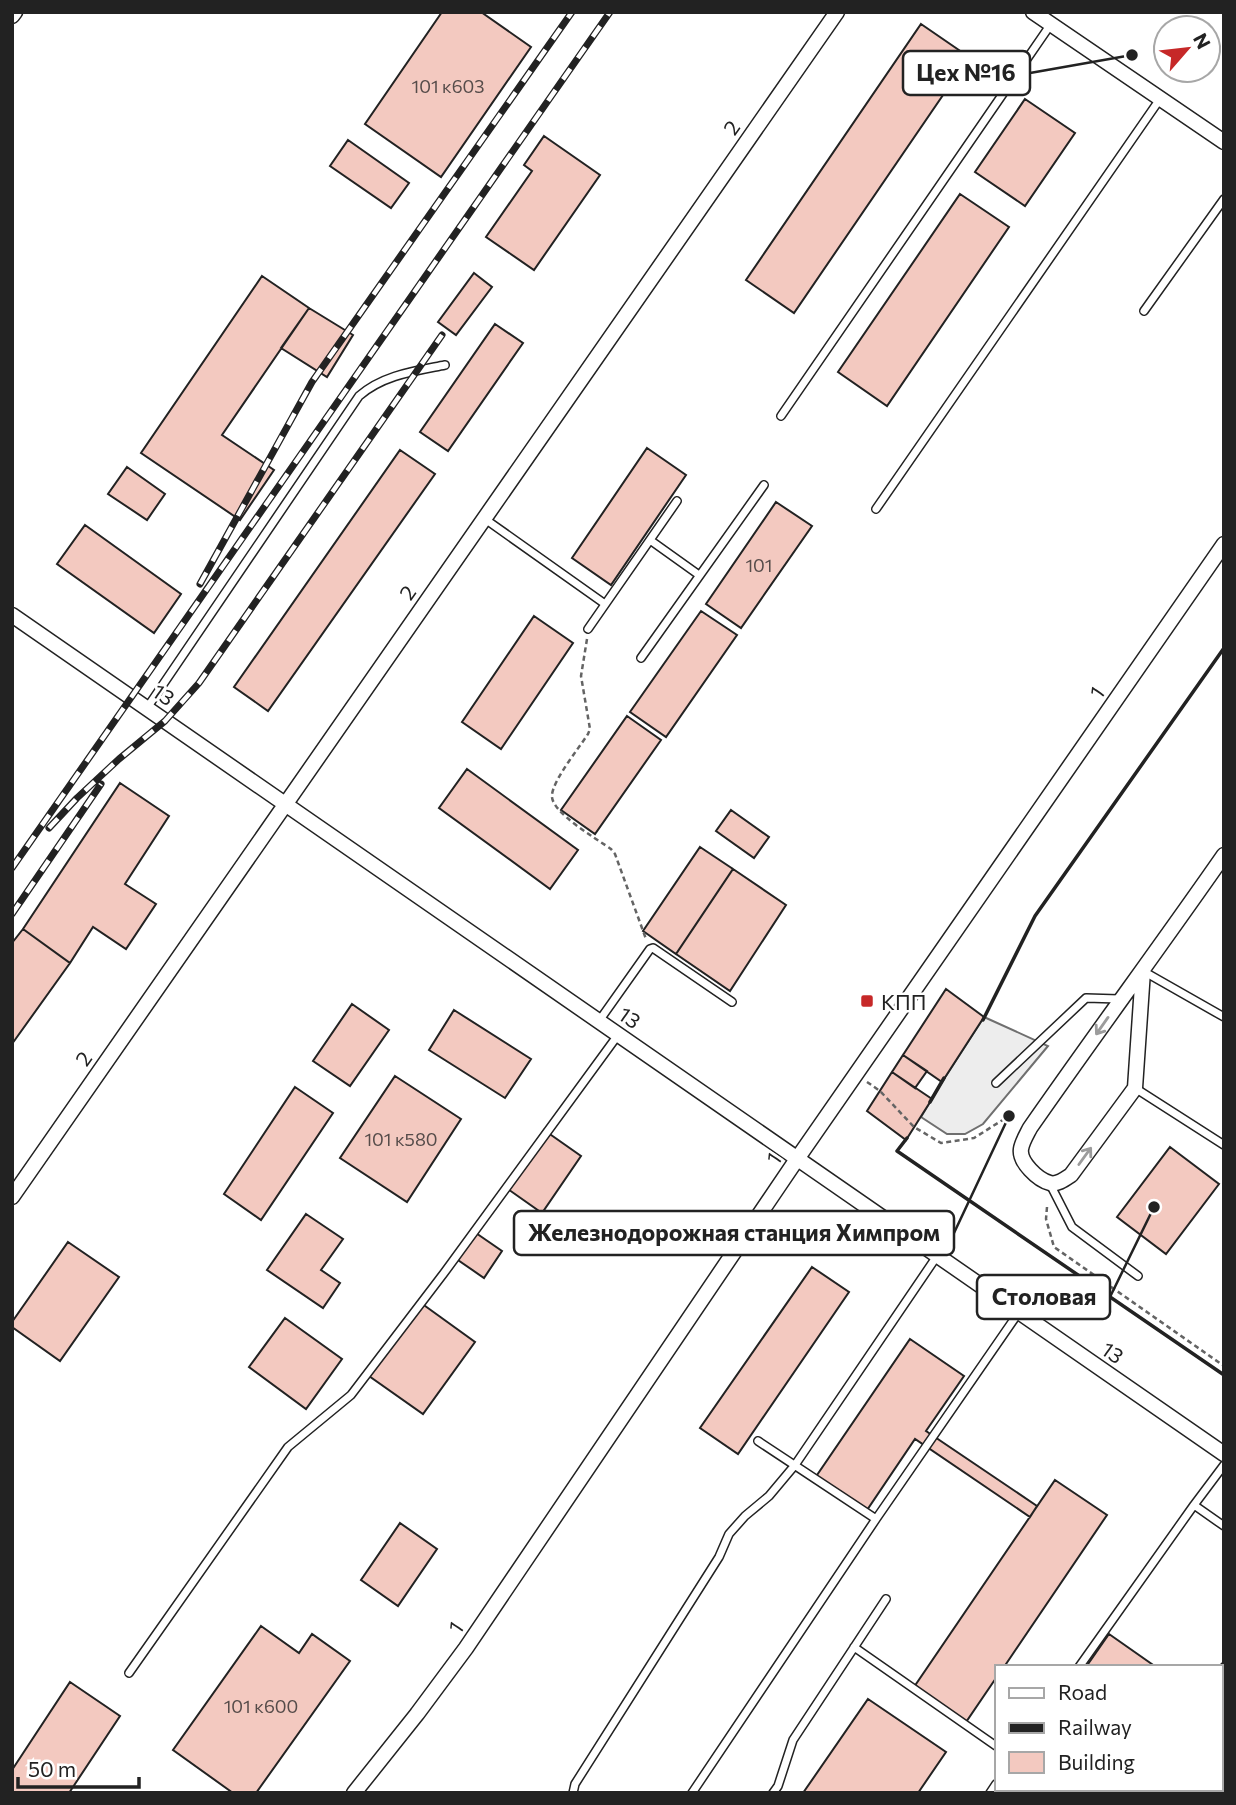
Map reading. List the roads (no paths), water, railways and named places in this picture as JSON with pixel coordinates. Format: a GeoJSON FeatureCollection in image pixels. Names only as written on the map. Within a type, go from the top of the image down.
{"type":"FeatureCollection","features":[{"type":"Feature","properties":{"kind":"street","name":"2"},"geometry":{"type":"LineString","coordinates":[[12,1197],[837,12]]}},
{"type":"Feature","properties":{"kind":"street"},"geometry":{"type":"LineString","coordinates":[[1033,12],[1224,142]]}},
{"type":"Feature","properties":{"kind":"street","name":"1"},"geometry":{"type":"LineString","coordinates":[[354,1793],[466,1648],[797,1159],[1224,544]]}},
{"type":"Feature","properties":{"kind":"street","name":"13"},"geometry":{"type":"LineString","coordinates":[[12,615],[1224,1454]]}},
{"type":"Feature","properties":{"kind":"street"},"geometry":{"type":"LineString","coordinates":[[1143,971],[1135,1088],[1071,1175],[1060,1182],[1050,1183],[1031,1171],[1021,1159],[1021,1148],[1030,1128],[1224,855]]}},
{"type":"Feature","properties":{"kind":"lane"},"geometry":{"type":"LineString","coordinates":[[781,416],[1051,24]]}},
{"type":"Feature","properties":{"kind":"lane"},"geometry":{"type":"LineString","coordinates":[[876,509],[1160,99]]}},
{"type":"Feature","properties":{"kind":"lane"},"geometry":{"type":"LineString","coordinates":[[1144,311],[1224,199]]}},
{"type":"Feature","properties":{"kind":"lane"},"geometry":{"type":"LineString","coordinates":[[147,708],[359,396],[370,386],[383,380],[445,365]]}},
{"type":"Feature","properties":{"kind":"lane"},"geometry":{"type":"LineString","coordinates":[[641,658],[764,485]]}},
{"type":"Feature","properties":{"kind":"lane"},"geometry":{"type":"LineString","coordinates":[[588,629],[677,501]]}},
{"type":"Feature","properties":{"kind":"lane"},"geometry":{"type":"LineString","coordinates":[[484,518],[605,604]]}},
{"type":"Feature","properties":{"kind":"lane"},"geometry":{"type":"LineString","coordinates":[[650,540],[699,575]]}},
{"type":"Feature","properties":{"kind":"lane"},"geometry":{"type":"LineString","coordinates":[[599,1021],[649,948],[653,948],[732,1002]]}},
{"type":"Feature","properties":{"kind":"lane"},"geometry":{"type":"LineString","coordinates":[[1143,971],[1224,1017]]}},
{"type":"Feature","properties":{"kind":"lane"},"geometry":{"type":"LineString","coordinates":[[996,1083],[1086,998],[1120,999]]}},
{"type":"Feature","properties":{"kind":"lane"},"geometry":{"type":"LineString","coordinates":[[129,1673],[288,1447],[351,1395],[618,1035]]}},
{"type":"Feature","properties":{"kind":"lane"},"geometry":{"type":"LineString","coordinates":[[1135,1088],[1224,1145]]}},
{"type":"Feature","properties":{"kind":"lane"},"geometry":{"type":"LineString","coordinates":[[1050,1183],[1072,1227],[1139,1276]]}},
{"type":"Feature","properties":{"kind":"lane"},"geometry":{"type":"LineString","coordinates":[[573,1793],[575,1784],[719,1557],[729,1534],[769,1496],[795,1465],[937,1256]]}},
{"type":"Feature","properties":{"kind":"lane"},"geometry":{"type":"LineString","coordinates":[[692,1793],[1019,1312]]}},
{"type":"Feature","properties":{"kind":"lane"},"geometry":{"type":"LineString","coordinates":[[758,1441],[876,1519]]}},
{"type":"Feature","properties":{"kind":"lane"},"geometry":{"type":"LineString","coordinates":[[1081,1665],[1224,1465]]}},
{"type":"Feature","properties":{"kind":"lane"},"geometry":{"type":"LineString","coordinates":[[1194,1505],[1224,1526]]}},
{"type":"Feature","properties":{"kind":"lane"},"geometry":{"type":"LineString","coordinates":[[773,1793],[778,1786],[793,1740],[886,1599]]}},
{"type":"Feature","properties":{"kind":"lane"},"geometry":{"type":"LineString","coordinates":[[855,1647],[995,1744]]}},
{"type":"Feature","properties":{"kind":"railway"},"geometry":{"type":"LineString","coordinates":[[200,584],[312,382],[572,12]]}},
{"type":"Feature","properties":{"kind":"railway"},"geometry":{"type":"LineString","coordinates":[[12,868],[610,12]]}},
{"type":"Feature","properties":{"kind":"railway"},"geometry":{"type":"LineString","coordinates":[[49,828],[119,759],[165,721],[199,683],[442,335]]}},
{"type":"Feature","properties":{"kind":"railway"},"geometry":{"type":"LineString","coordinates":[[12,914],[101,784]]}},
{"type":"Feature","properties":{"kind":"place","name":"Цех №16"},"geometry":{"type":"Point","coordinates":[1132,55]}},
{"type":"Feature","properties":{"kind":"place","name":"КПП"},"geometry":{"type":"Point","coordinates":[867,1001]}},
{"type":"Feature","properties":{"kind":"place","name":"Железнодорожная станция Химпром"},"geometry":{"type":"Point","coordinates":[1009,1116]}},
{"type":"Feature","properties":{"kind":"place","name":"Столовая"},"geometry":{"type":"Point","coordinates":[1154,1207]}}]}
